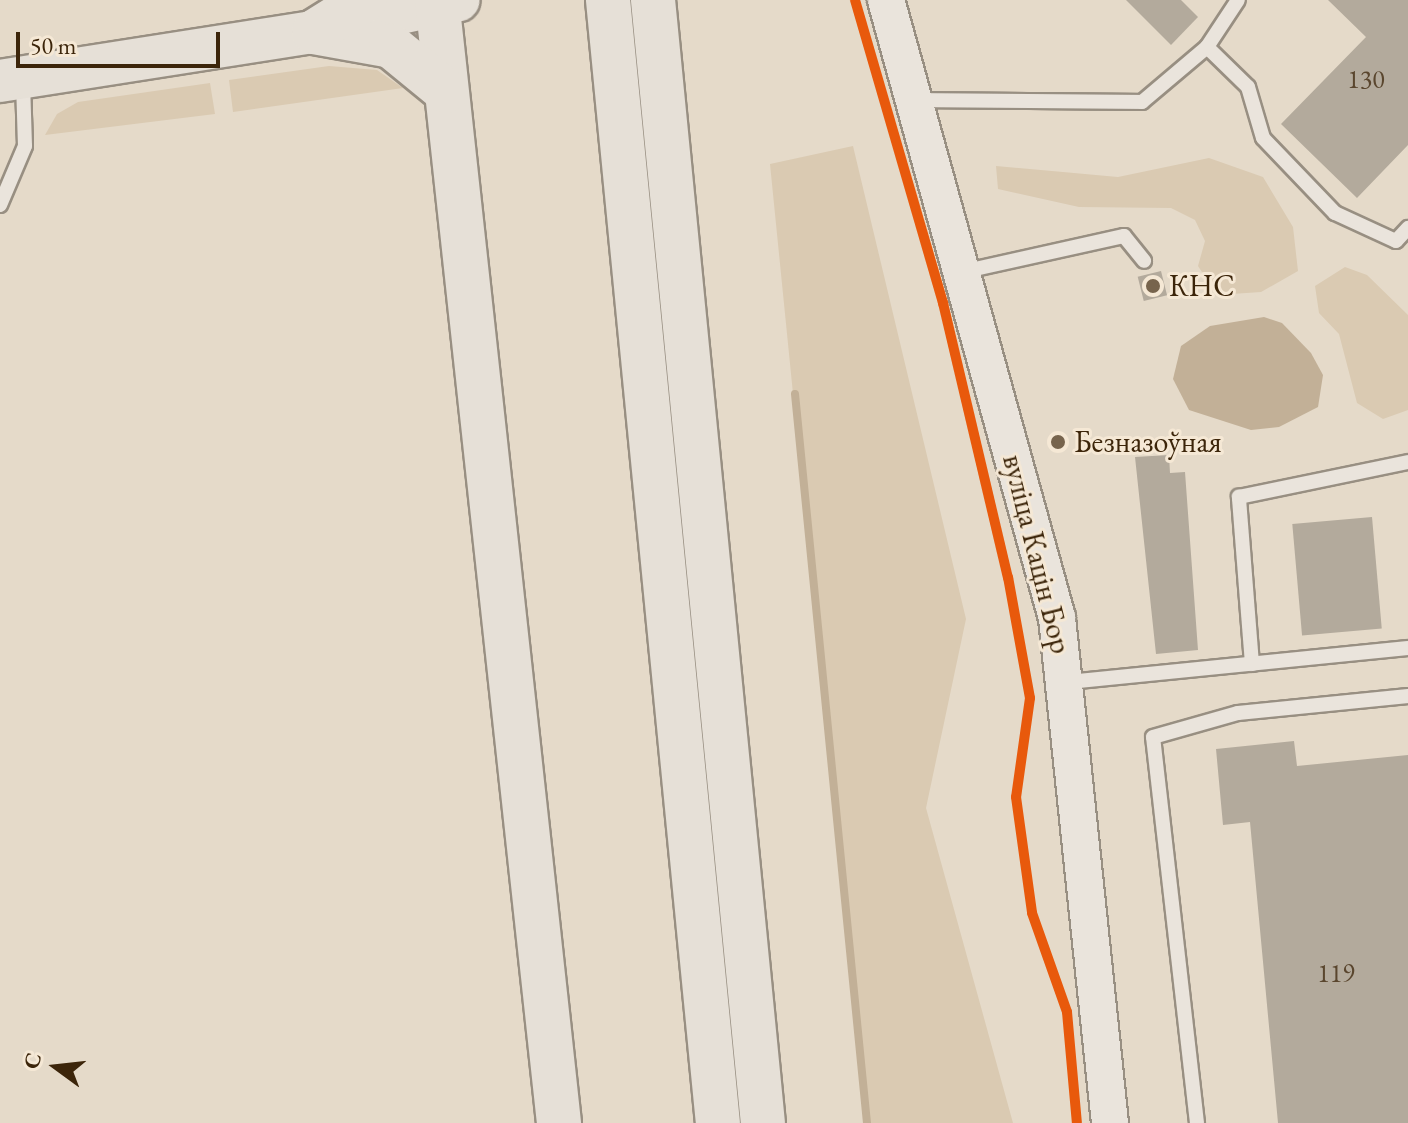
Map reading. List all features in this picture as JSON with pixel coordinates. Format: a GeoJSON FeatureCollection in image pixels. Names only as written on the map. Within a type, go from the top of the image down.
{"type":"FeatureCollection","features":[{"type":"Feature","properties":{"kind":"highway"},"geometry":{"type":"LineString","coordinates":[[314,32],[365,0]]}},
{"type":"Feature","properties":{"kind":"highway"},"geometry":{"type":"LineString","coordinates":[[608,0],[718,1123]]}},
{"type":"Feature","properties":{"kind":"highway"},"geometry":{"type":"LineString","coordinates":[[653,0],[763,1123]]}},
{"type":"Feature","properties":{"kind":"highway"},"geometry":{"type":"LineString","coordinates":[[444,2],[446,91],[559,1123]]}},
{"type":"Feature","properties":{"kind":"highway"},"geometry":{"type":"LineString","coordinates":[[314,32],[391,46],[446,91]]}},
{"type":"Feature","properties":{"kind":"main road","name":"вуліца Кацін Бор"},"geometry":{"type":"LineString","coordinates":[[886,0],[966,271],[1046,569],[1068,682],[1110,1123]]}},
{"type":"Feature","properties":{"kind":"main road"},"geometry":{"type":"LineString","coordinates":[[11,80],[314,32],[444,2]]}},
{"type":"Feature","properties":{"kind":"lane"},"geometry":{"type":"LineString","coordinates":[[915,100],[1142,102],[1207,47],[1238,0]]}},
{"type":"Feature","properties":{"kind":"lane"},"geometry":{"type":"LineString","coordinates":[[1207,47],[1248,87],[1263,138],[1335,213],[1396,241],[1408,228]]}},
{"type":"Feature","properties":{"kind":"lane"},"geometry":{"type":"LineString","coordinates":[[0,205],[25,146],[11,80]]}},
{"type":"Feature","properties":{"kind":"lane"},"geometry":{"type":"LineString","coordinates":[[966,271],[1124,236],[1144,261]]}},
{"type":"Feature","properties":{"kind":"lane"},"geometry":{"type":"LineString","coordinates":[[1252,664],[1239,497],[1408,462]]}},
{"type":"Feature","properties":{"kind":"lane"},"geometry":{"type":"LineString","coordinates":[[1068,682],[1408,648]]}},
{"type":"Feature","properties":{"kind":"lane"},"geometry":{"type":"LineString","coordinates":[[1197,1123],[1153,737],[1238,713],[1408,696]]}},
{"type":"Feature","properties":{"kind":"shaded area"},"geometry":{"type":"Polygon","coordinates":[[[329,66],[377,70],[403,88],[233,112],[229,80],[329,66]]]}},
{"type":"Feature","properties":{"kind":"shaded area"},"geometry":{"type":"Polygon","coordinates":[[[210,83],[215,114],[45,135],[57,114],[78,102],[210,83]]]}},
{"type":"Feature","properties":{"kind":"shaded area"},"geometry":{"type":"Polygon","coordinates":[[[853,146],[966,619],[926,808],[1013,1123],[866,1123],[770,164],[853,146]]]}},
{"type":"Feature","properties":{"kind":"shaded area"},"geometry":{"type":"Polygon","coordinates":[[[1209,158],[1263,177],[1293,227],[1298,271],[1261,292],[1217,295],[1198,266],[1205,241],[1195,220],[1171,208],[1079,207],[998,189],[996,166],[1118,177],[1209,158]]]}},
{"type":"Feature","properties":{"kind":"shaded area"},"geometry":{"type":"Polygon","coordinates":[[[1345,267],[1367,275],[1408,315],[1408,410],[1383,419],[1357,403],[1339,334],[1319,313],[1315,286],[1345,267]]]}},
{"type":"Feature","properties":{"kind":"shaded area"},"geometry":{"type":"Polygon","coordinates":[[[1264,317],[1282,323],[1311,353],[1323,375],[1318,407],[1279,427],[1251,430],[1189,410],[1173,379],[1181,346],[1210,326],[1264,317]]]}},
{"type":"Feature","properties":{"kind":"building"},"geometry":{"type":"Polygon","coordinates":[[[1126,0],[1181,0],[1198,17],[1171,45],[1126,0]]]}},
{"type":"Feature","properties":{"kind":"building"},"geometry":{"type":"Polygon","coordinates":[[[1328,0],[1408,0],[1408,145],[1357,198],[1281,124],[1366,37],[1328,0]]]}},
{"type":"Feature","properties":{"kind":"building","name":"КНС"},"geometry":{"type":"Polygon","coordinates":[[[1161,271],[1167,295],[1144,301],[1138,277],[1161,271]]]}},
{"type":"Feature","properties":{"kind":"building"},"geometry":{"type":"Polygon","coordinates":[[[1169,455],[1170,473],[1185,472],[1198,650],[1156,654],[1135,457],[1169,455]]]}},
{"type":"Feature","properties":{"kind":"building"},"geometry":{"type":"Polygon","coordinates":[[[1372,517],[1382,629],[1302,636],[1292,524],[1372,517]]]}},
{"type":"Feature","properties":{"kind":"building"},"geometry":{"type":"Polygon","coordinates":[[[1294,741],[1297,766],[1408,755],[1408,1123],[1278,1123],[1250,822],[1223,825],[1216,749],[1294,741]]]}},
{"type":"Feature","properties":{"kind":"waterway"},"geometry":{"type":"LineString","coordinates":[[795,394],[867,1123]]}},
{"type":"Feature","properties":{"kind":"cycle path"},"geometry":{"type":"LineString","coordinates":[[855,0],[943,303],[1008,577],[1030,698],[1016,797],[1032,913],[1067,1012],[1077,1123]]}},
{"type":"Feature","properties":{"kind":"place","name":"КНС"},"geometry":{"type":"Point","coordinates":[1153,286]}},
{"type":"Feature","properties":{"kind":"place","name":"Безназоўная"},"geometry":{"type":"Point","coordinates":[1058,442]}}]}
